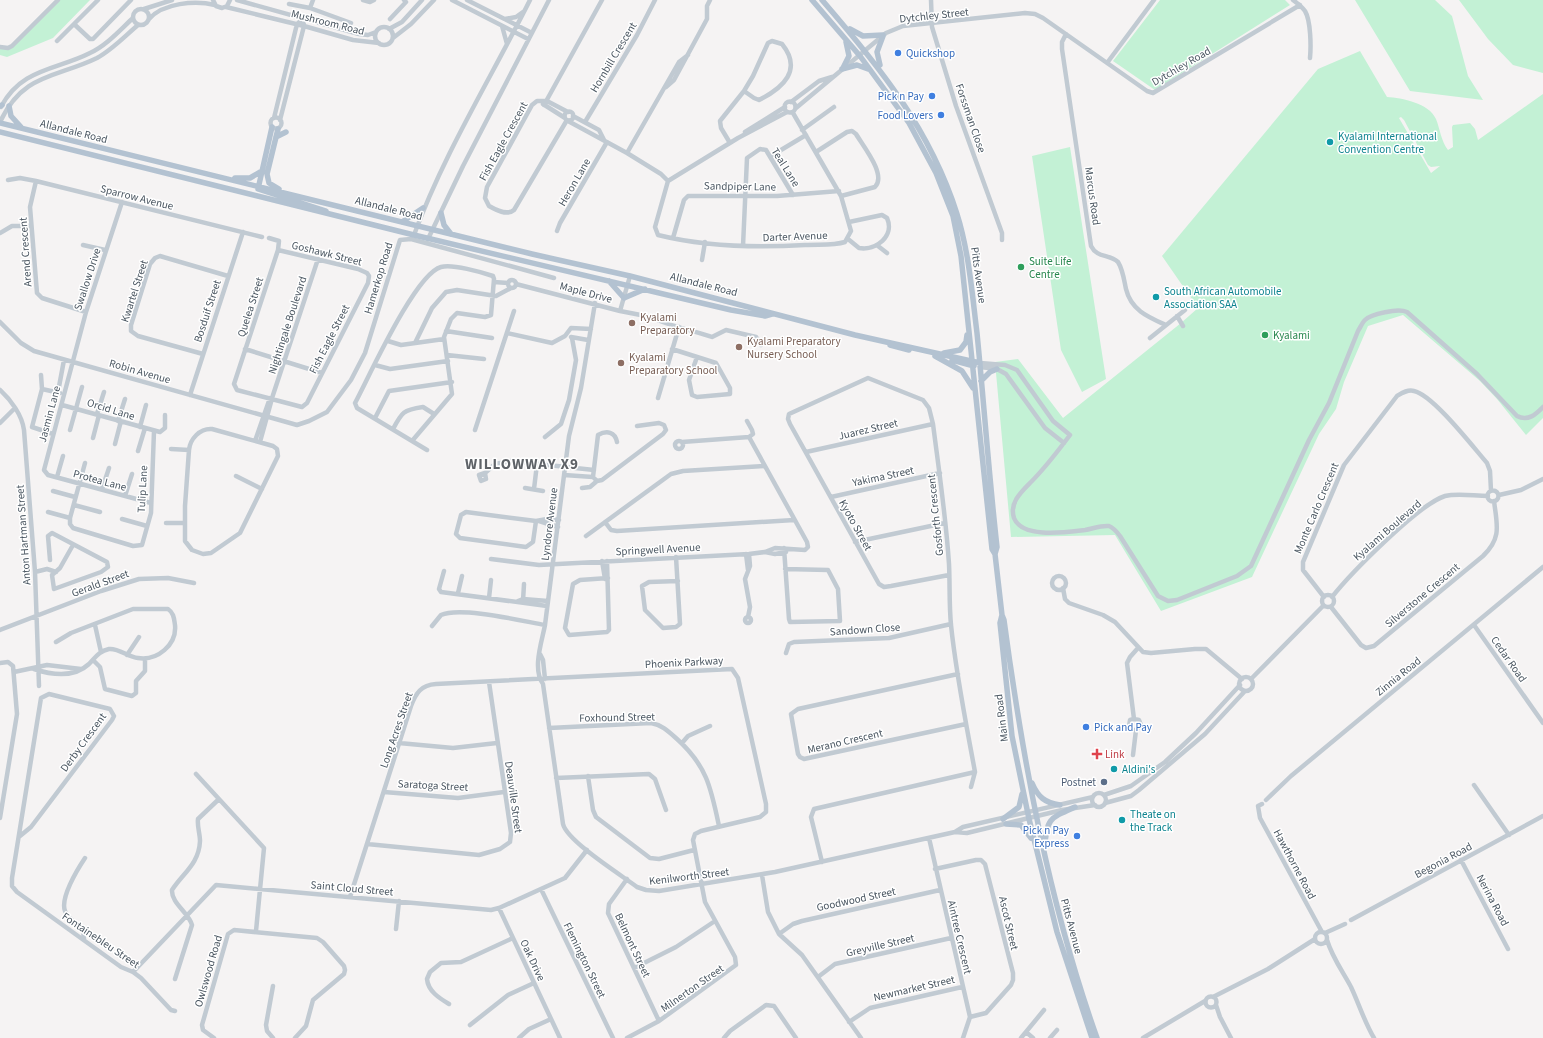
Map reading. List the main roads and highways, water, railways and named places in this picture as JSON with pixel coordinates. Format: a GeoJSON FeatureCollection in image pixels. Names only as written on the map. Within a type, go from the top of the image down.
{"type":"FeatureCollection","features":[{"type":"Feature","properties":{"kind":"main road","name":"Pitts Avenue"},"geometry":{"type":"LineString","coordinates":[[812,0],[860,56],[909,123],[923,146],[946,196],[958,237],[969,328],[974,390],[992,527]]}},
{"type":"Feature","properties":{"kind":"main road"},"geometry":{"type":"LineString","coordinates":[[822,0],[839,20],[855,33],[863,36],[883,35],[878,48],[877,56],[886,76]]}},
{"type":"Feature","properties":{"kind":"main road","name":"Pitts Avenue"},"geometry":{"type":"LineString","coordinates":[[839,20],[886,76],[904,102],[923,136],[957,213],[967,255],[980,365],[992,527]]}},
{"type":"Feature","properties":{"kind":"main road"},"geometry":{"type":"LineString","coordinates":[[844,37],[849,52],[842,69],[860,65],[873,73]]}},
{"type":"Feature","properties":{"kind":"main road"},"geometry":{"type":"LineString","coordinates":[[9,106],[11,116],[22,128]]}},
{"type":"Feature","properties":{"kind":"main road","name":"Allandale Road"},"geometry":{"type":"LineString","coordinates":[[0,122],[433,230],[736,302],[772,314],[980,365]]}},
{"type":"Feature","properties":{"kind":"main road"},"geometry":{"type":"LineString","coordinates":[[301,197],[272,186],[268,180],[268,168],[276,137],[275,128],[258,187],[261,192],[306,204],[343,218]]}},
{"type":"Feature","properties":{"kind":"main road","name":"Allandale Road"},"geometry":{"type":"LineString","coordinates":[[0,132],[428,239],[731,310],[765,316],[772,314]]}},
{"type":"Feature","properties":{"kind":"main road"},"geometry":{"type":"LineString","coordinates":[[276,137],[286,132]]}},
{"type":"Feature","properties":{"kind":"main road"},"geometry":{"type":"LineString","coordinates":[[0,137],[14,135]]}},
{"type":"Feature","properties":{"kind":"main road"},"geometry":{"type":"LineString","coordinates":[[221,178],[250,178],[262,171]]}},
{"type":"Feature","properties":{"kind":"main road"},"geometry":{"type":"LineString","coordinates":[[402,222],[423,208]]}},
{"type":"Feature","properties":{"kind":"main road"},"geometry":{"type":"LineString","coordinates":[[441,213],[444,225],[451,234]]}},
{"type":"Feature","properties":{"kind":"main road"},"geometry":{"type":"LineString","coordinates":[[608,280],[624,298],[646,289]]}},
{"type":"Feature","properties":{"kind":"main road"},"geometry":{"type":"LineString","coordinates":[[935,354],[952,353],[960,350],[966,342],[969,328]]}},
{"type":"Feature","properties":{"kind":"main road"},"geometry":{"type":"LineString","coordinates":[[935,354],[962,371],[974,390]]}},
{"type":"Feature","properties":{"kind":"main road"},"geometry":{"type":"LineString","coordinates":[[981,381],[990,372],[998,370]]}},
{"type":"Feature","properties":{"kind":"main road","name":"Main Road"},"geometry":{"type":"LineString","coordinates":[[992,527],[992,549],[995,554],[1002,615],[1004,620],[1018,721],[1035,814]]}},
{"type":"Feature","properties":{"kind":"main road","name":"Main Road"},"geometry":{"type":"LineString","coordinates":[[1002,615],[1000,623],[1010,721],[1028,816]]}},
{"type":"Feature","properties":{"kind":"main road"},"geometry":{"type":"LineString","coordinates":[[1028,771],[1039,796],[1051,804],[1060,805]]}},
{"type":"Feature","properties":{"kind":"main road"},"geometry":{"type":"LineString","coordinates":[[1023,790],[1019,807],[1004,821],[1024,827],[1036,851]]}},
{"type":"Feature","properties":{"kind":"main road"},"geometry":{"type":"LineString","coordinates":[[1045,856],[1046,831],[1049,823],[1061,813],[1075,807]]}},
{"type":"Feature","properties":{"kind":"main road","name":"Pitts Avenue"},"geometry":{"type":"LineString","coordinates":[[1035,814],[1074,971],[1097,1038]]}},
{"type":"Feature","properties":{"kind":"main road","name":"Pitts Avenue"},"geometry":{"type":"LineString","coordinates":[[1028,816],[1057,932],[1092,1038]]}},
{"type":"Feature","properties":{"kind":"place","name":"Quickshop"},"geometry":{"type":"Point","coordinates":[898,53]}},
{"type":"Feature","properties":{"kind":"place","name":"Pick n Pay"},"geometry":{"type":"Point","coordinates":[932,96]}},
{"type":"Feature","properties":{"kind":"place","name":"Food Lovers"},"geometry":{"type":"Point","coordinates":[941,115]}},
{"type":"Feature","properties":{"kind":"place","name":"Kyalami International Convention Centre"},"geometry":{"type":"Point","coordinates":[1330,142]}},
{"type":"Feature","properties":{"kind":"place","name":"Suite Life Centre"},"geometry":{"type":"Point","coordinates":[1021,267]}},
{"type":"Feature","properties":{"kind":"place","name":"South African Automobile Association SAA"},"geometry":{"type":"Point","coordinates":[1156,297]}},
{"type":"Feature","properties":{"kind":"place","name":"Kyalami Preparatory"},"geometry":{"type":"Point","coordinates":[632,323]}},
{"type":"Feature","properties":{"kind":"place","name":"Kyalami"},"geometry":{"type":"Point","coordinates":[1265,335]}},
{"type":"Feature","properties":{"kind":"place","name":"Kyalami Preparatory Nursery School"},"geometry":{"type":"Point","coordinates":[739,347]}},
{"type":"Feature","properties":{"kind":"place","name":"Kyalami Preparatory School"},"geometry":{"type":"Point","coordinates":[621,363]}},
{"type":"Feature","properties":{"kind":"place","name":"Pick and Pay"},"geometry":{"type":"Point","coordinates":[1086,727]}},
{"type":"Feature","properties":{"kind":"place","name":"Link"},"geometry":{"type":"Point","coordinates":[1097,754]}},
{"type":"Feature","properties":{"kind":"place","name":"Aldini's"},"geometry":{"type":"Point","coordinates":[1114,769]}},
{"type":"Feature","properties":{"kind":"place","name":"Postnet"},"geometry":{"type":"Point","coordinates":[1104,782]}},
{"type":"Feature","properties":{"kind":"place","name":"Theate on the Track"},"geometry":{"type":"Point","coordinates":[1122,820]}},
{"type":"Feature","properties":{"kind":"place","name":"Pick n Pay Express"},"geometry":{"type":"Point","coordinates":[1077,836]}},
{"type":"Feature","properties":{"kind":"district","name":"WILLOWWAY X9"},"geometry":{"type":"Point","coordinates":[522,464]}}]}
